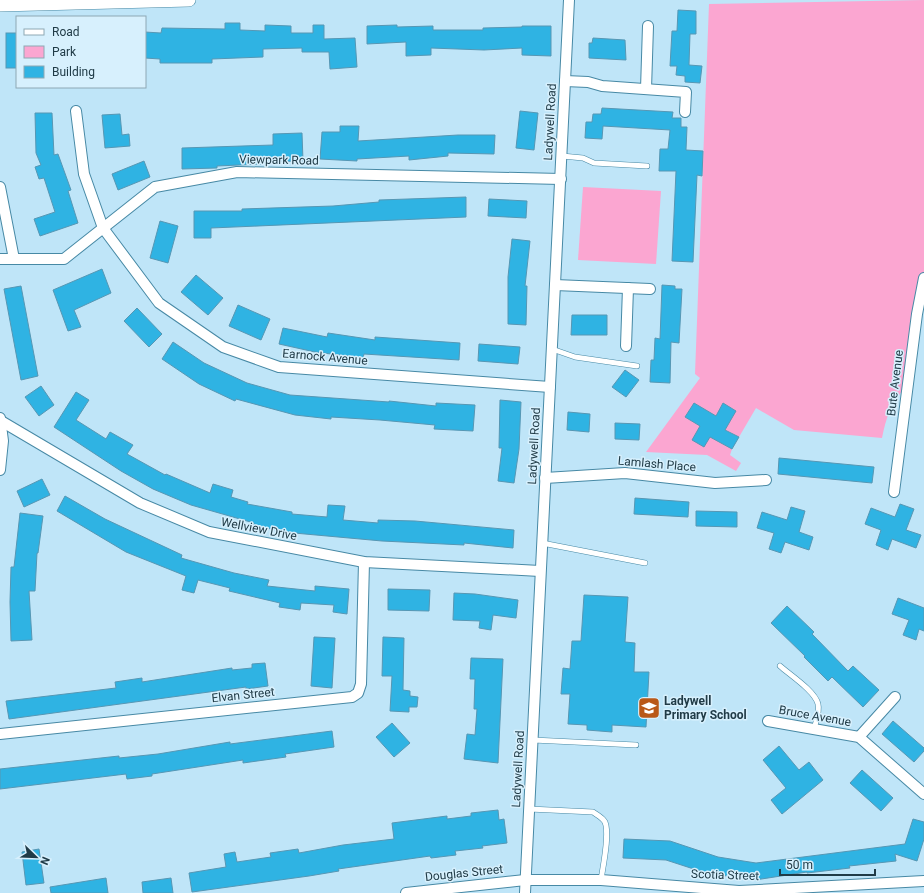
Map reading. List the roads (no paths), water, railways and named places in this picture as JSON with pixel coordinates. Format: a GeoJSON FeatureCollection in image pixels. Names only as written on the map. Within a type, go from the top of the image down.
{"type":"FeatureCollection","features":[{"type":"Feature","properties":{"kind":"street"},"geometry":{"type":"LineString","coordinates":[[0,5],[189,0]]}},
{"type":"Feature","properties":{"kind":"street","name":"Ladywell Road"},"geometry":{"type":"LineString","coordinates":[[524,893],[533,740],[540,571],[569,0]]}},
{"type":"Feature","properties":{"kind":"street"},"geometry":{"type":"LineString","coordinates":[[646,89],[648,26]]}},
{"type":"Feature","properties":{"kind":"street"},"geometry":{"type":"LineString","coordinates":[[565,80],[588,82],[602,86],[686,92],[685,112]]}},
{"type":"Feature","properties":{"kind":"street","name":"Earnock Avenue"},"geometry":{"type":"LineString","coordinates":[[76,111],[84,174],[103,228],[159,302],[224,347],[279,367],[550,388]]}},
{"type":"Feature","properties":{"kind":"street","name":"Viewpark Road"},"geometry":{"type":"LineString","coordinates":[[0,259],[64,259],[155,187],[237,172],[561,179]]}},
{"type":"Feature","properties":{"kind":"street"},"geometry":{"type":"LineString","coordinates":[[0,187],[14,259]]}},
{"type":"Feature","properties":{"kind":"street","name":"Bute Avenue"},"geometry":{"type":"LineString","coordinates":[[894,492],[924,278]]}},
{"type":"Feature","properties":{"kind":"street"},"geometry":{"type":"LineString","coordinates":[[555,285],[650,289]]}},
{"type":"Feature","properties":{"kind":"street"},"geometry":{"type":"LineString","coordinates":[[626,346],[628,288]]}},
{"type":"Feature","properties":{"kind":"street"},"geometry":{"type":"LineString","coordinates":[[0,420],[3,441],[0,470]]}},
{"type":"Feature","properties":{"kind":"street","name":"Wellview Drive"},"geometry":{"type":"LineString","coordinates":[[0,420],[140,503],[209,532],[364,562],[540,571]]}},
{"type":"Feature","properties":{"kind":"street","name":"Lamlash Place"},"geometry":{"type":"LineString","coordinates":[[545,478],[625,473],[715,483],[766,480]]}},
{"type":"Feature","properties":{"kind":"street","name":"Elvan Street"},"geometry":{"type":"LineString","coordinates":[[0,734],[352,697],[358,693],[361,684],[364,562]]}},
{"type":"Feature","properties":{"kind":"street","name":"Bruce Avenue"},"geometry":{"type":"LineString","coordinates":[[859,737],[895,697]]}},
{"type":"Feature","properties":{"kind":"street","name":"Bruce Avenue"},"geometry":{"type":"LineString","coordinates":[[768,721],[859,737],[924,794]]}},
{"type":"Feature","properties":{"kind":"street","name":"Scotia Street"},"geometry":{"type":"LineString","coordinates":[[525,880],[601,880],[717,891],[924,881]]}},
{"type":"Feature","properties":{"kind":"street","name":"Douglas Street"},"geometry":{"type":"LineString","coordinates":[[406,893],[525,880]]}},
{"type":"Feature","properties":{"kind":"lane"},"geometry":{"type":"LineString","coordinates":[[562,156],[583,158],[594,163],[647,166]]}},
{"type":"Feature","properties":{"kind":"lane"},"geometry":{"type":"LineString","coordinates":[[552,349],[575,357],[637,366]]}},
{"type":"Feature","properties":{"kind":"lane"},"geometry":{"type":"LineString","coordinates":[[542,543],[645,563]]}},
{"type":"Feature","properties":{"kind":"lane"},"geometry":{"type":"LineString","coordinates":[[780,666],[813,695],[818,703],[814,729]]}},
{"type":"Feature","properties":{"kind":"lane"},"geometry":{"type":"LineString","coordinates":[[533,740],[636,745]]}},
{"type":"Feature","properties":{"kind":"lane"},"geometry":{"type":"LineString","coordinates":[[529,809],[592,812],[599,816],[605,823],[606,839],[601,880]]}},
{"type":"Feature","properties":{"kind":"place","name":"Ladywell Primary School"},"geometry":{"type":"Point","coordinates":[649,708]}}]}
